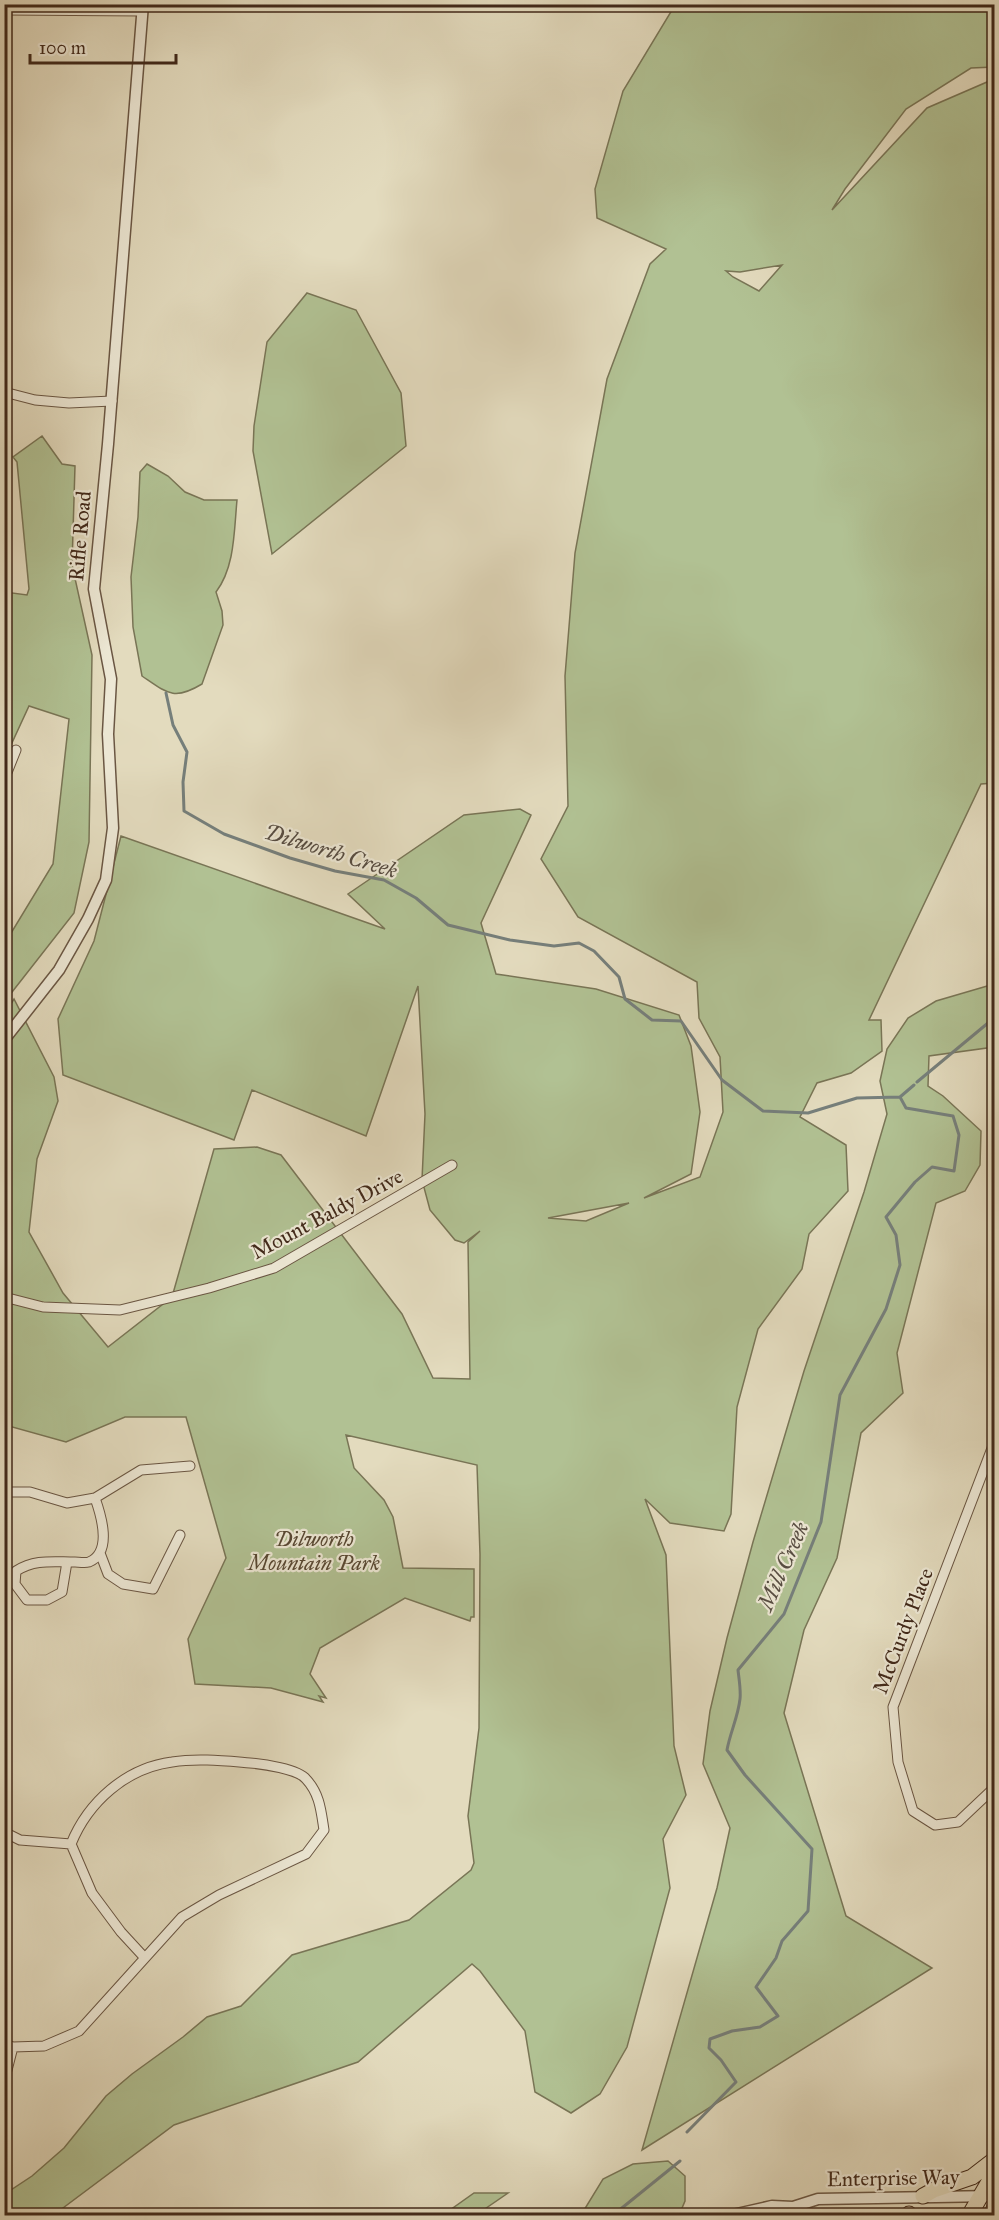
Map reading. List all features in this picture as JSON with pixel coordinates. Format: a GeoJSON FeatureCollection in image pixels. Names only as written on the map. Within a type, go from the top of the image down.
{"type":"FeatureCollection","features":[{"type":"Feature","properties":{"kind":"highway"},"geometry":{"type":"LineString","coordinates":[[923,2196],[972,2177],[994,2160]]}},
{"type":"Feature","properties":{"kind":"highway"},"geometry":{"type":"LineString","coordinates":[[969,2215],[987,2196],[994,2173]]}},
{"type":"Feature","properties":{"kind":"street"},"geometry":{"type":"LineString","coordinates":[[4,10],[142,8]]}},
{"type":"Feature","properties":{"kind":"street","name":"Rifle Road"},"geometry":{"type":"LineString","coordinates":[[4,1040],[59,970],[88,919],[106,879],[113,828],[108,734],[111,678],[94,589],[142,8]]}},
{"type":"Feature","properties":{"kind":"street"},"geometry":{"type":"LineString","coordinates":[[4,392],[35,400],[69,403],[111,401]]}},
{"type":"Feature","properties":{"kind":"street"},"geometry":{"type":"LineString","coordinates":[[4,780],[16,750]]}},
{"type":"Feature","properties":{"kind":"street","name":"Mount Baldy Drive"},"geometry":{"type":"LineString","coordinates":[[4,1297],[43,1307],[120,1310],[209,1288],[274,1268],[452,1165]]}},
{"type":"Feature","properties":{"kind":"street","name":"McCurdy Place"},"geometry":{"type":"LineString","coordinates":[[994,1443],[893,1707],[898,1762],[913,1810],[935,1825],[958,1822],[994,1788]]}},
{"type":"Feature","properties":{"kind":"street"},"geometry":{"type":"LineString","coordinates":[[4,1492],[30,1492],[67,1503],[95,1498],[141,1470],[190,1466]]}},
{"type":"Feature","properties":{"kind":"street"},"geometry":{"type":"LineString","coordinates":[[95,1498],[102,1517],[103,1536],[100,1553],[108,1574],[123,1584],[153,1588],[180,1535]]}},
{"type":"Feature","properties":{"kind":"street"},"geometry":{"type":"LineString","coordinates":[[67,1562],[62,1592],[47,1600],[27,1600],[15,1584],[16,1571],[29,1563],[67,1562],[88,1562],[100,1553]]}},
{"type":"Feature","properties":{"kind":"street"},"geometry":{"type":"LineString","coordinates":[[4,2082],[9,2046],[44,2046],[80,2031],[182,1917],[219,1895],[306,1854],[324,1830],[320,1801],[305,1777],[269,1765],[215,1760],[171,1762],[142,1770],[119,1782],[100,1800],[78,1825],[71,1844],[92,1893],[121,1932],[144,1957]]}},
{"type":"Feature","properties":{"kind":"street"},"geometry":{"type":"LineString","coordinates":[[4,1832],[20,1840],[71,1844]]}},
{"type":"Feature","properties":{"kind":"street","name":"Enterprise Way"},"geometry":{"type":"LineString","coordinates":[[728,2216],[772,2206],[793,2207],[818,2199],[987,2196]]}},
{"type":"Feature","properties":{"kind":"street","name":"Enterprise Way"},"geometry":{"type":"LineString","coordinates":[[793,2207],[809,2216]]}},
{"type":"Feature","properties":{"kind":"street","name":"Enterprise Way"},"geometry":{"type":"LineString","coordinates":[[840,2216],[993,2213]]}},
{"type":"Feature","properties":{"kind":"green space","name":"Dilworth Mountain Park"},"geometry":{"type":"Polygon","coordinates":[[[675,5],[994,5],[994,67],[971,68],[906,109],[845,189],[832,210],[927,108],[994,79],[994,783],[981,784],[869,1020],[881,1020],[882,1051],[851,1073],[817,1083],[800,1117],[846,1145],[848,1191],[809,1234],[802,1269],[758,1329],[737,1407],[731,1514],[724,1531],[670,1523],[645,1499],[666,1555],[674,1746],[686,1795],[663,1839],[670,1888],[627,2047],[600,2094],[571,2113],[535,2092],[525,2031],[480,1971],[472,1964],[358,2062],[174,2125],[56,2215],[5,2216],[5,2194],[32,2176],[64,2148],[106,2096],[207,2017],[241,2006],[292,1955],[409,1920],[471,1870],[474,1863],[468,1816],[479,1728],[480,1554],[477,1465],[346,1435],[354,1468],[384,1500],[393,1517],[403,1568],[474,1569],[474,1617],[471,1617],[470,1621],[405,1598],[320,1648],[310,1674],[326,1698],[319,1696],[323,1702],[271,1688],[195,1684],[188,1639],[226,1558],[186,1417],[125,1417],[66,1442],[5,1425],[5,1013],[14,999],[54,1077],[58,1101],[37,1159],[29,1232],[63,1293],[108,1347],[172,1297],[214,1149],[257,1147],[281,1155],[402,1314],[433,1378],[470,1379],[468,1242],[480,1231],[464,1243],[455,1240],[430,1210],[422,1180],[425,1114],[418,986],[366,1136],[252,1090],[234,1140],[63,1075],[58,1019],[94,941],[121,836],[385,929],[348,894],[464,815],[520,809],[531,815],[481,923],[496,974],[596,989],[679,1015],[691,1046],[700,1112],[691,1174],[644,1198],[700,1177],[723,1112],[720,1057],[699,1018],[697,982],[578,917],[541,859],[568,806],[565,676],[575,553],[607,379],[650,264],[666,249],[597,218],[595,189],[623,91],[675,5]],[[782,265],[740,272],[726,271],[759,291],[782,265]],[[629,1203],[548,1218],[586,1221],[629,1203]]]}},
{"type":"Feature","properties":{"kind":"green space"},"geometry":{"type":"Polygon","coordinates":[[[307,293],[356,310],[401,393],[406,446],[272,554],[253,451],[254,426],[267,342],[307,293]]]}},
{"type":"Feature","properties":{"kind":"green space"},"geometry":{"type":"Polygon","coordinates":[[[42,436],[62,464],[75,466],[72,565],[92,655],[89,842],[74,913],[5,1001],[5,943],[53,864],[69,719],[29,706],[5,758],[5,592],[27,595],[29,589],[17,462],[13,457],[42,436]]]}},
{"type":"Feature","properties":{"kind":"green space"},"geometry":{"type":"Polygon","coordinates":[[[147,464],[168,476],[185,492],[204,500],[237,500],[230,560],[216,592],[222,611],[223,625],[202,684],[184,692],[171,693],[142,676],[133,627],[131,577],[138,517],[140,472],[147,464]]]}},
{"type":"Feature","properties":{"kind":"green space"},"geometry":{"type":"Polygon","coordinates":[[[994,984],[994,1047],[929,1056],[928,1086],[943,1096],[981,1131],[980,1165],[965,1191],[936,1203],[897,1353],[903,1393],[861,1433],[837,1558],[804,1630],[784,1713],[846,1916],[932,1968],[642,2150],[717,1888],[730,1828],[703,1764],[710,1711],[753,1542],[804,1371],[864,1192],[887,1114],[880,1081],[887,1049],[908,1018],[936,1001],[994,984]]]}},
{"type":"Feature","properties":{"kind":"green space"},"geometry":{"type":"Polygon","coordinates":[[[668,2161],[685,2176],[685,2201],[679,2215],[581,2215],[603,2179],[633,2164],[668,2161]]]}},
{"type":"Feature","properties":{"kind":"green space"},"geometry":{"type":"Polygon","coordinates":[[[474,2193],[508,2193],[476,2215],[443,2215],[474,2193]]]}},
{"type":"Feature","properties":{"kind":"waterway","name":"Dilworth Creek"},"geometry":{"type":"LineString","coordinates":[[166,693],[173,725],[187,752],[183,782],[184,811],[224,834],[290,858],[335,871],[384,880],[416,898],[448,925],[510,940],[554,946],[579,943],[594,951],[619,977],[625,999],[652,1020],[681,1021],[722,1080],[763,1111],[808,1113],[857,1098],[900,1097]]}},
{"type":"Feature","properties":{"kind":"waterway","name":"Mill Creek"},"geometry":{"type":"LineString","coordinates":[[917,1082],[994,1018]]}},
{"type":"Feature","properties":{"kind":"waterway","name":"Mill Creek"},"geometry":{"type":"LineString","coordinates":[[687,2132],[736,2082],[721,2060],[709,2048],[710,2039],[732,2031],[760,2027],[778,2016],[756,1987],[776,1958],[782,1941],[808,1911],[812,1849],[745,1775],[727,1750],[740,1699],[738,1670],[784,1614],[821,1522],[840,1395],[886,1309],[900,1265],[896,1235],[886,1217],[915,1182],[932,1167],[954,1171],[959,1135],[953,1116],[906,1108],[900,1097],[914,1085]]}},
{"type":"Feature","properties":{"kind":"waterway","name":"Mill Creek"},"geometry":{"type":"LineString","coordinates":[[612,2216],[680,2161]]}}]}
